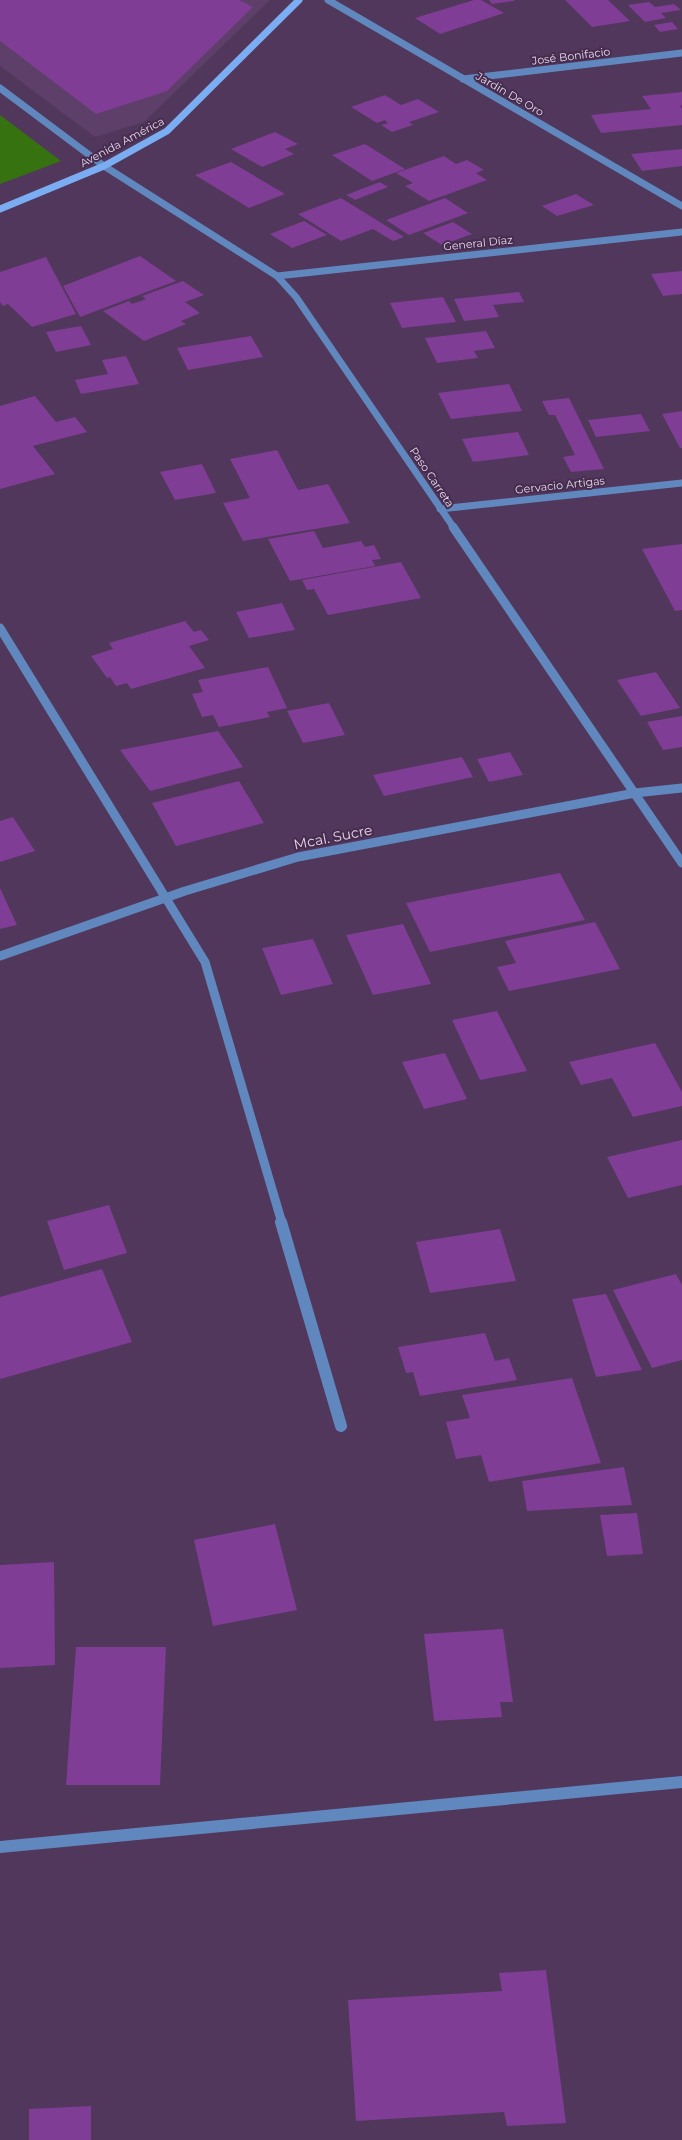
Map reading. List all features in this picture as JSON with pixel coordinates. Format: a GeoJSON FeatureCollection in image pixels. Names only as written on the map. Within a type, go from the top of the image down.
{"type":"FeatureCollection","features":[{"type":"Feature","properties":{"kind":"main road","name":"Avenida América"},"geometry":{"type":"LineString","coordinates":[[0,209],[104,166],[168,131],[299,0]]}},
{"type":"Feature","properties":{"kind":"street","name":"Jardin De Oro"},"geometry":{"type":"LineString","coordinates":[[328,0],[682,206]]}},
{"type":"Feature","properties":{"kind":"street","name":"José Bonifacio"},"geometry":{"type":"LineString","coordinates":[[463,79],[682,54]]}},
{"type":"Feature","properties":{"kind":"street","name":"Paso Carreta"},"geometry":{"type":"LineString","coordinates":[[0,88],[104,166],[277,276],[296,297],[682,863]]}},
{"type":"Feature","properties":{"kind":"street","name":"General Díaz"},"geometry":{"type":"LineString","coordinates":[[277,276],[682,232]]}},
{"type":"Feature","properties":{"kind":"street","name":"Gervacio Artigas"},"geometry":{"type":"LineString","coordinates":[[440,509],[682,482]]}},
{"type":"Feature","properties":{"kind":"street"},"geometry":{"type":"LineString","coordinates":[[0,628],[205,962],[342,1426]]}},
{"type":"Feature","properties":{"kind":"street","name":"Mcal. Sucre"},"geometry":{"type":"LineString","coordinates":[[0,956],[165,897],[244,871],[298,857],[635,793],[682,788]]}},
{"type":"Feature","properties":{"kind":"street"},"geometry":{"type":"LineString","coordinates":[[0,1847],[682,1782]]}},
{"type":"Feature","properties":{"kind":"shaded area"},"geometry":{"type":"Polygon","coordinates":[[[0,0],[270,0],[144,122],[95,137],[0,66],[0,0]]]}},
{"type":"Feature","properties":{"kind":"green space"},"geometry":{"type":"Polygon","coordinates":[[[0,115],[61,161],[0,184],[0,115]]]}},
{"type":"Feature","properties":{"kind":"building"},"geometry":{"type":"Polygon","coordinates":[[[0,0],[239,0],[253,7],[167,91],[96,114],[0,41],[0,0]]]}},
{"type":"Feature","properties":{"kind":"building"},"geometry":{"type":"Polygon","coordinates":[[[474,0],[481,0],[504,13],[440,34],[415,18],[474,0]]]}},
{"type":"Feature","properties":{"kind":"building"},"geometry":{"type":"Polygon","coordinates":[[[489,0],[514,0],[514,1],[492,4],[489,0]]]}},
{"type":"Feature","properties":{"kind":"building"},"geometry":{"type":"Polygon","coordinates":[[[565,0],[608,0],[630,21],[592,27],[565,0]]]}},
{"type":"Feature","properties":{"kind":"building"},"geometry":{"type":"Polygon","coordinates":[[[649,2],[655,7],[674,4],[681,10],[661,13],[666,18],[645,22],[628,5],[649,2]]]}},
{"type":"Feature","properties":{"kind":"building"},"geometry":{"type":"Polygon","coordinates":[[[672,22],[678,29],[660,32],[654,25],[672,22]]]}},
{"type":"Feature","properties":{"kind":"building"},"geometry":{"type":"Polygon","coordinates":[[[682,92],[682,105],[680,106],[682,109],[682,125],[601,133],[591,115],[651,109],[642,96],[682,92]]]}},
{"type":"Feature","properties":{"kind":"building"},"geometry":{"type":"Polygon","coordinates":[[[385,95],[401,105],[418,99],[439,112],[409,122],[413,125],[392,132],[381,125],[388,123],[385,120],[377,123],[351,107],[385,95]]]}},
{"type":"Feature","properties":{"kind":"building"},"geometry":{"type":"Polygon","coordinates":[[[275,132],[298,144],[285,149],[294,154],[262,167],[231,149],[275,132]]]}},
{"type":"Feature","properties":{"kind":"building"},"geometry":{"type":"Polygon","coordinates":[[[365,144],[405,169],[372,181],[332,155],[365,144]]]}},
{"type":"Feature","properties":{"kind":"building"},"geometry":{"type":"Polygon","coordinates":[[[682,149],[682,166],[642,171],[631,154],[682,149]]]}},
{"type":"Feature","properties":{"kind":"building"},"geometry":{"type":"Polygon","coordinates":[[[444,156],[456,164],[467,160],[484,170],[476,173],[487,180],[429,201],[405,186],[413,183],[396,173],[444,156]]]}},
{"type":"Feature","properties":{"kind":"building"},"geometry":{"type":"Polygon","coordinates":[[[231,162],[285,194],[249,208],[195,175],[231,162]]]}},
{"type":"Feature","properties":{"kind":"building"},"geometry":{"type":"Polygon","coordinates":[[[380,182],[388,187],[355,200],[346,195],[380,182]]]}},
{"type":"Feature","properties":{"kind":"building"},"geometry":{"type":"Polygon","coordinates":[[[576,194],[594,205],[557,216],[542,206],[576,194]]]}},
{"type":"Feature","properties":{"kind":"building"},"geometry":{"type":"Polygon","coordinates":[[[341,198],[404,237],[393,241],[373,229],[341,241],[298,214],[341,198]]]}},
{"type":"Feature","properties":{"kind":"building"},"geometry":{"type":"Polygon","coordinates":[[[445,198],[468,213],[409,235],[386,220],[445,198]]]}},
{"type":"Feature","properties":{"kind":"building"},"geometry":{"type":"Polygon","coordinates":[[[304,221],[327,235],[292,248],[270,234],[304,221]]]}},
{"type":"Feature","properties":{"kind":"building"},"geometry":{"type":"Polygon","coordinates":[[[453,222],[472,234],[442,245],[423,233],[453,222]]]}},
{"type":"Feature","properties":{"kind":"building"},"geometry":{"type":"Polygon","coordinates":[[[140,256],[176,281],[80,317],[63,286],[140,256]]]}},
{"type":"Feature","properties":{"kind":"building"},"geometry":{"type":"Polygon","coordinates":[[[46,257],[76,314],[32,327],[8,304],[3,306],[0,302],[0,272],[46,257]]]}},
{"type":"Feature","properties":{"kind":"building"},"geometry":{"type":"Polygon","coordinates":[[[682,271],[682,294],[663,296],[651,274],[682,271]]]}},
{"type":"Feature","properties":{"kind":"building"},"geometry":{"type":"Polygon","coordinates":[[[183,281],[204,295],[185,302],[200,313],[181,321],[186,324],[144,341],[103,311],[129,301],[132,304],[146,299],[142,296],[183,281]]]}},
{"type":"Feature","properties":{"kind":"building"},"geometry":{"type":"Polygon","coordinates":[[[519,292],[524,302],[493,305],[499,317],[464,321],[454,299],[519,292]]]}},
{"type":"Feature","properties":{"kind":"building"},"geometry":{"type":"Polygon","coordinates":[[[443,297],[456,322],[402,328],[390,303],[443,297]]]}},
{"type":"Feature","properties":{"kind":"building"},"geometry":{"type":"Polygon","coordinates":[[[81,326],[91,345],[56,352],[46,332],[81,326]]]}},
{"type":"Feature","properties":{"kind":"building"},"geometry":{"type":"Polygon","coordinates":[[[486,331],[495,348],[474,351],[478,358],[437,363],[425,338],[486,331]]]}},
{"type":"Feature","properties":{"kind":"building"},"geometry":{"type":"Polygon","coordinates":[[[251,336],[263,357],[188,370],[177,348],[251,336]]]}},
{"type":"Feature","properties":{"kind":"building"},"geometry":{"type":"Polygon","coordinates":[[[126,356],[139,384],[81,394],[75,380],[108,374],[102,360],[126,356]]]}},
{"type":"Feature","properties":{"kind":"building"},"geometry":{"type":"Polygon","coordinates":[[[509,384],[522,411],[451,419],[438,393],[509,384]]]}},
{"type":"Feature","properties":{"kind":"building"},"geometry":{"type":"Polygon","coordinates":[[[35,396],[56,422],[75,417],[87,432],[33,446],[55,474],[0,489],[0,406],[35,396]]]}},
{"type":"Feature","properties":{"kind":"building"},"geometry":{"type":"Polygon","coordinates":[[[569,398],[604,469],[571,472],[563,457],[575,455],[555,415],[549,415],[542,401],[569,398]]]}},
{"type":"Feature","properties":{"kind":"building"},"geometry":{"type":"Polygon","coordinates":[[[682,411],[682,448],[680,448],[662,414],[682,411]]]}},
{"type":"Feature","properties":{"kind":"building"},"geometry":{"type":"Polygon","coordinates":[[[641,414],[650,431],[596,437],[588,420],[641,414]]]}},
{"type":"Feature","properties":{"kind":"building"},"geometry":{"type":"Polygon","coordinates":[[[518,432],[529,455],[473,462],[462,439],[518,432]]]}},
{"type":"Feature","properties":{"kind":"building"},"geometry":{"type":"Polygon","coordinates":[[[277,450],[298,490],[328,484],[350,523],[243,541],[223,503],[250,498],[230,459],[277,450]]]}},
{"type":"Feature","properties":{"kind":"building"},"geometry":{"type":"Polygon","coordinates":[[[202,464],[216,493],[175,500],[160,472],[202,464]]]}},
{"type":"Feature","properties":{"kind":"building"},"geometry":{"type":"Polygon","coordinates":[[[314,531],[323,548],[361,541],[365,547],[374,545],[381,559],[372,560],[375,566],[290,581],[268,539],[314,531]]]}},
{"type":"Feature","properties":{"kind":"building"},"geometry":{"type":"Polygon","coordinates":[[[682,544],[682,610],[675,611],[642,549],[682,544]]]}},
{"type":"Feature","properties":{"kind":"building"},"geometry":{"type":"Polygon","coordinates":[[[401,562],[421,598],[328,615],[314,589],[307,590],[302,580],[401,562]]]}},
{"type":"Feature","properties":{"kind":"building"},"geometry":{"type":"Polygon","coordinates":[[[282,603],[295,630],[249,638],[236,612],[282,603]]]}},
{"type":"Feature","properties":{"kind":"building"},"geometry":{"type":"Polygon","coordinates":[[[185,621],[194,632],[201,630],[209,640],[189,646],[205,668],[131,689],[127,683],[116,686],[110,677],[107,678],[91,656],[113,649],[109,643],[185,621]]]}},
{"type":"Feature","properties":{"kind":"building"},"geometry":{"type":"Polygon","coordinates":[[[268,667],[287,708],[267,712],[270,717],[219,727],[213,715],[202,717],[192,694],[203,692],[198,680],[268,667]]]}},
{"type":"Feature","properties":{"kind":"building"},"geometry":{"type":"Polygon","coordinates":[[[656,672],[680,708],[641,716],[617,680],[656,672]]]}},
{"type":"Feature","properties":{"kind":"building"},"geometry":{"type":"Polygon","coordinates":[[[329,703],[345,735],[303,743],[287,711],[329,703]]]}},
{"type":"Feature","properties":{"kind":"building"},"geometry":{"type":"Polygon","coordinates":[[[682,716],[682,747],[663,750],[647,722],[682,716]]]}},
{"type":"Feature","properties":{"kind":"building"},"geometry":{"type":"Polygon","coordinates":[[[218,731],[243,767],[150,791],[120,750],[218,731]]]}},
{"type":"Feature","properties":{"kind":"building"},"geometry":{"type":"Polygon","coordinates":[[[510,752],[523,775],[489,782],[477,759],[510,752]]]}},
{"type":"Feature","properties":{"kind":"building"},"geometry":{"type":"Polygon","coordinates":[[[462,757],[473,777],[384,796],[373,775],[462,757]]]}},
{"type":"Feature","properties":{"kind":"building"},"geometry":{"type":"Polygon","coordinates":[[[239,781],[264,823],[176,846],[152,803],[239,781]]]}},
{"type":"Feature","properties":{"kind":"building"},"geometry":{"type":"Polygon","coordinates":[[[13,817],[35,851],[0,862],[0,821],[13,817]]]}},
{"type":"Feature","properties":{"kind":"building"},"geometry":{"type":"Polygon","coordinates":[[[560,873],[585,920],[430,952],[406,903],[560,873]]]}},
{"type":"Feature","properties":{"kind":"building"},"geometry":{"type":"Polygon","coordinates":[[[0,888],[17,925],[0,929],[0,888]]]}},
{"type":"Feature","properties":{"kind":"building"},"geometry":{"type":"Polygon","coordinates":[[[595,922],[620,969],[509,991],[497,967],[516,963],[505,941],[595,922]]]}},
{"type":"Feature","properties":{"kind":"building"},"geometry":{"type":"Polygon","coordinates":[[[403,924],[431,984],[373,995],[346,935],[403,924]]]}},
{"type":"Feature","properties":{"kind":"building"},"geometry":{"type":"Polygon","coordinates":[[[313,939],[333,984],[281,995],[262,948],[313,939]]]}},
{"type":"Feature","properties":{"kind":"building"},"geometry":{"type":"Polygon","coordinates":[[[497,1011],[527,1071],[480,1080],[452,1020],[497,1011]]]}},
{"type":"Feature","properties":{"kind":"building"},"geometry":{"type":"Polygon","coordinates":[[[655,1043],[682,1092],[682,1106],[633,1117],[612,1078],[581,1085],[569,1062],[655,1043]]]}},
{"type":"Feature","properties":{"kind":"building"},"geometry":{"type":"Polygon","coordinates":[[[445,1053],[467,1099],[424,1109],[402,1062],[445,1053]]]}},
{"type":"Feature","properties":{"kind":"building"},"geometry":{"type":"Polygon","coordinates":[[[682,1140],[682,1185],[628,1198],[607,1157],[682,1140]]]}},
{"type":"Feature","properties":{"kind":"building"},"geometry":{"type":"Polygon","coordinates":[[[109,1205],[127,1253],[64,1270],[47,1221],[109,1205]]]}},
{"type":"Feature","properties":{"kind":"building"},"geometry":{"type":"Polygon","coordinates":[[[500,1229],[516,1281],[430,1293],[416,1242],[500,1229]]]}},
{"type":"Feature","properties":{"kind":"building"},"geometry":{"type":"Polygon","coordinates":[[[102,1269],[132,1342],[0,1379],[0,1297],[102,1269]]]}},
{"type":"Feature","properties":{"kind":"building"},"geometry":{"type":"Polygon","coordinates":[[[676,1274],[682,1285],[682,1360],[652,1368],[613,1290],[676,1274]]]}},
{"type":"Feature","properties":{"kind":"building"},"geometry":{"type":"Polygon","coordinates":[[[606,1294],[642,1370],[596,1377],[572,1299],[606,1294]]]}},
{"type":"Feature","properties":{"kind":"building"},"geometry":{"type":"Polygon","coordinates":[[[485,1333],[495,1361],[509,1358],[517,1380],[420,1396],[413,1372],[406,1373],[398,1347],[485,1333]]]}},
{"type":"Feature","properties":{"kind":"building"},"geometry":{"type":"Polygon","coordinates":[[[572,1378],[601,1463],[489,1482],[481,1455],[456,1459],[446,1422],[470,1418],[462,1395],[572,1378]]]}},
{"type":"Feature","properties":{"kind":"building"},"geometry":{"type":"Polygon","coordinates":[[[624,1467],[632,1505],[527,1511],[522,1481],[624,1467]]]}},
{"type":"Feature","properties":{"kind":"building"},"geometry":{"type":"Polygon","coordinates":[[[637,1513],[643,1554],[607,1556],[600,1515],[637,1513]]]}},
{"type":"Feature","properties":{"kind":"building"},"geometry":{"type":"Polygon","coordinates":[[[275,1524],[297,1610],[213,1626],[194,1540],[275,1524]]]}},
{"type":"Feature","properties":{"kind":"building"},"geometry":{"type":"Polygon","coordinates":[[[54,1562],[55,1665],[0,1668],[0,1565],[54,1562]]]}},
{"type":"Feature","properties":{"kind":"building"},"geometry":{"type":"Polygon","coordinates":[[[503,1629],[513,1702],[500,1702],[502,1717],[434,1721],[424,1634],[503,1629]]]}},
{"type":"Feature","properties":{"kind":"building"},"geometry":{"type":"Polygon","coordinates":[[[76,1647],[166,1647],[160,1785],[66,1785],[76,1647]]]}},
{"type":"Feature","properties":{"kind":"building"},"geometry":{"type":"Polygon","coordinates":[[[546,1970],[566,2123],[507,2126],[504,2112],[356,2121],[348,2000],[502,1991],[499,1973],[546,1970]]]}},
{"type":"Feature","properties":{"kind":"building"},"geometry":{"type":"Polygon","coordinates":[[[91,2106],[91,2140],[29,2140],[29,2109],[91,2106]]]}}]}
